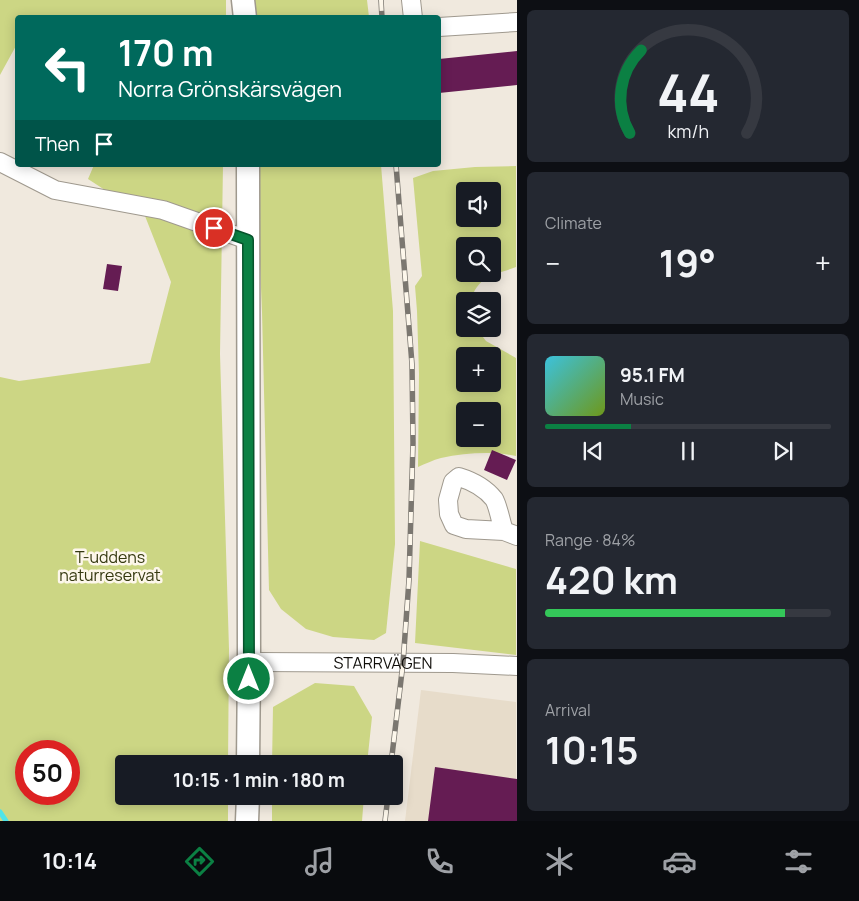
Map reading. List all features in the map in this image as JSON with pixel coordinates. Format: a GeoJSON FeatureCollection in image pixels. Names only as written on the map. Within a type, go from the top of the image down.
{"type":"FeatureCollection","features":[{"type":"Feature","properties":{"kind":"main road"},"geometry":{"type":"LineString","coordinates":[[244,0],[245,15]]}},
{"type":"Feature","properties":{"kind":"main road"},"geometry":{"type":"LineString","coordinates":[[248,167],[248,755]]}},
{"type":"Feature","properties":{"kind":"main road"},"geometry":{"type":"LineString","coordinates":[[247,821],[248,805]]}},
{"type":"Feature","properties":{"kind":"street"},"geometry":{"type":"LineString","coordinates":[[411,0],[413,15]]}},
{"type":"Feature","properties":{"kind":"street"},"geometry":{"type":"LineString","coordinates":[[441,26],[516,22]]}},
{"type":"Feature","properties":{"kind":"street"},"geometry":{"type":"LineString","coordinates":[[0,162],[55,190],[163,210],[248,240]]}},
{"type":"Feature","properties":{"kind":"street","name":"STARRVÄGEN"},"geometry":{"type":"LineString","coordinates":[[249,662],[453,663],[516,666]]}},
{"type":"Feature","properties":{"kind":"shaded area"},"geometry":{"type":"Polygon","coordinates":[[[421,690],[516,702],[516,821],[405,821],[421,690]]]}},
{"type":"Feature","properties":{"kind":"green space"},"geometry":{"type":"Polygon","coordinates":[[[0,0],[226,0],[226,15],[15,15],[15,48],[0,75],[0,0]]]}},
{"type":"Feature","properties":{"kind":"green space"},"geometry":{"type":"Polygon","coordinates":[[[250,0],[367,0],[369,15],[251,15],[250,0]]]}},
{"type":"Feature","properties":{"kind":"green space"},"geometry":{"type":"Polygon","coordinates":[[[516,166],[516,267],[501,272],[501,237],[456,237],[456,282],[482,282],[474,292],[456,292],[456,337],[483,337],[497,347],[456,347],[456,392],[501,392],[501,350],[516,358],[516,456],[488,453],[460,455],[438,459],[418,467],[419,374],[415,286],[422,276],[413,178],[433,171],[516,166]]]}},
{"type":"Feature","properties":{"kind":"green space","name":"T-uddens naturreservat"},"geometry":{"type":"Polygon","coordinates":[[[93,167],[223,167],[220,354],[229,649],[228,755],[115,755],[115,805],[228,805],[228,821],[0,821],[0,377],[19,381],[150,363],[171,282],[145,216],[88,179],[93,167]]]}},
{"type":"Feature","properties":{"kind":"green space"},"geometry":{"type":"Polygon","coordinates":[[[256,167],[381,167],[393,311],[395,544],[386,633],[374,640],[333,637],[306,629],[281,609],[269,590],[256,167]]]}},
{"type":"Feature","properties":{"kind":"green space"},"geometry":{"type":"Polygon","coordinates":[[[420,541],[516,569],[516,655],[415,643],[420,541]]]}},
{"type":"Feature","properties":{"kind":"green space"},"geometry":{"type":"Polygon","coordinates":[[[315,683],[354,686],[372,717],[368,755],[272,755],[273,707],[315,683]]]}},
{"type":"Feature","properties":{"kind":"green space"},"geometry":{"type":"Polygon","coordinates":[[[272,805],[363,805],[362,821],[272,821],[272,805]]]}},
{"type":"Feature","properties":{"kind":"building"},"geometry":{"type":"Polygon","coordinates":[[[517,51],[517,85],[441,93],[441,59],[517,51]]]}},
{"type":"Feature","properties":{"kind":"building"},"geometry":{"type":"Polygon","coordinates":[[[107,264],[122,266],[118,291],[103,289],[107,264]]]}},
{"type":"Feature","properties":{"kind":"building"},"geometry":{"type":"Polygon","coordinates":[[[492,450],[516,460],[507,480],[484,470],[492,450]]]}},
{"type":"Feature","properties":{"kind":"building"},"geometry":{"type":"Polygon","coordinates":[[[435,767],[517,779],[517,821],[428,821],[435,767]]]}},
{"type":"Feature","properties":{"kind":"waterway"},"geometry":{"type":"LineString","coordinates":[[0,812],[6,821]]}},
{"type":"Feature","properties":{"kind":"railway"},"geometry":{"type":"LineString","coordinates":[[381,0],[382,15]]}},
{"type":"Feature","properties":{"kind":"railway"},"geometry":{"type":"LineString","coordinates":[[392,755],[403,663],[409,580],[413,443],[412,364],[396,167]]}},
{"type":"Feature","properties":{"kind":"railway"},"geometry":{"type":"LineString","coordinates":[[385,821],[387,805]]}},
{"type":"Feature","properties":{"kind":"route"},"geometry":{"type":"LineString","coordinates":[[214,228],[248,240],[249,679]]}}]}
